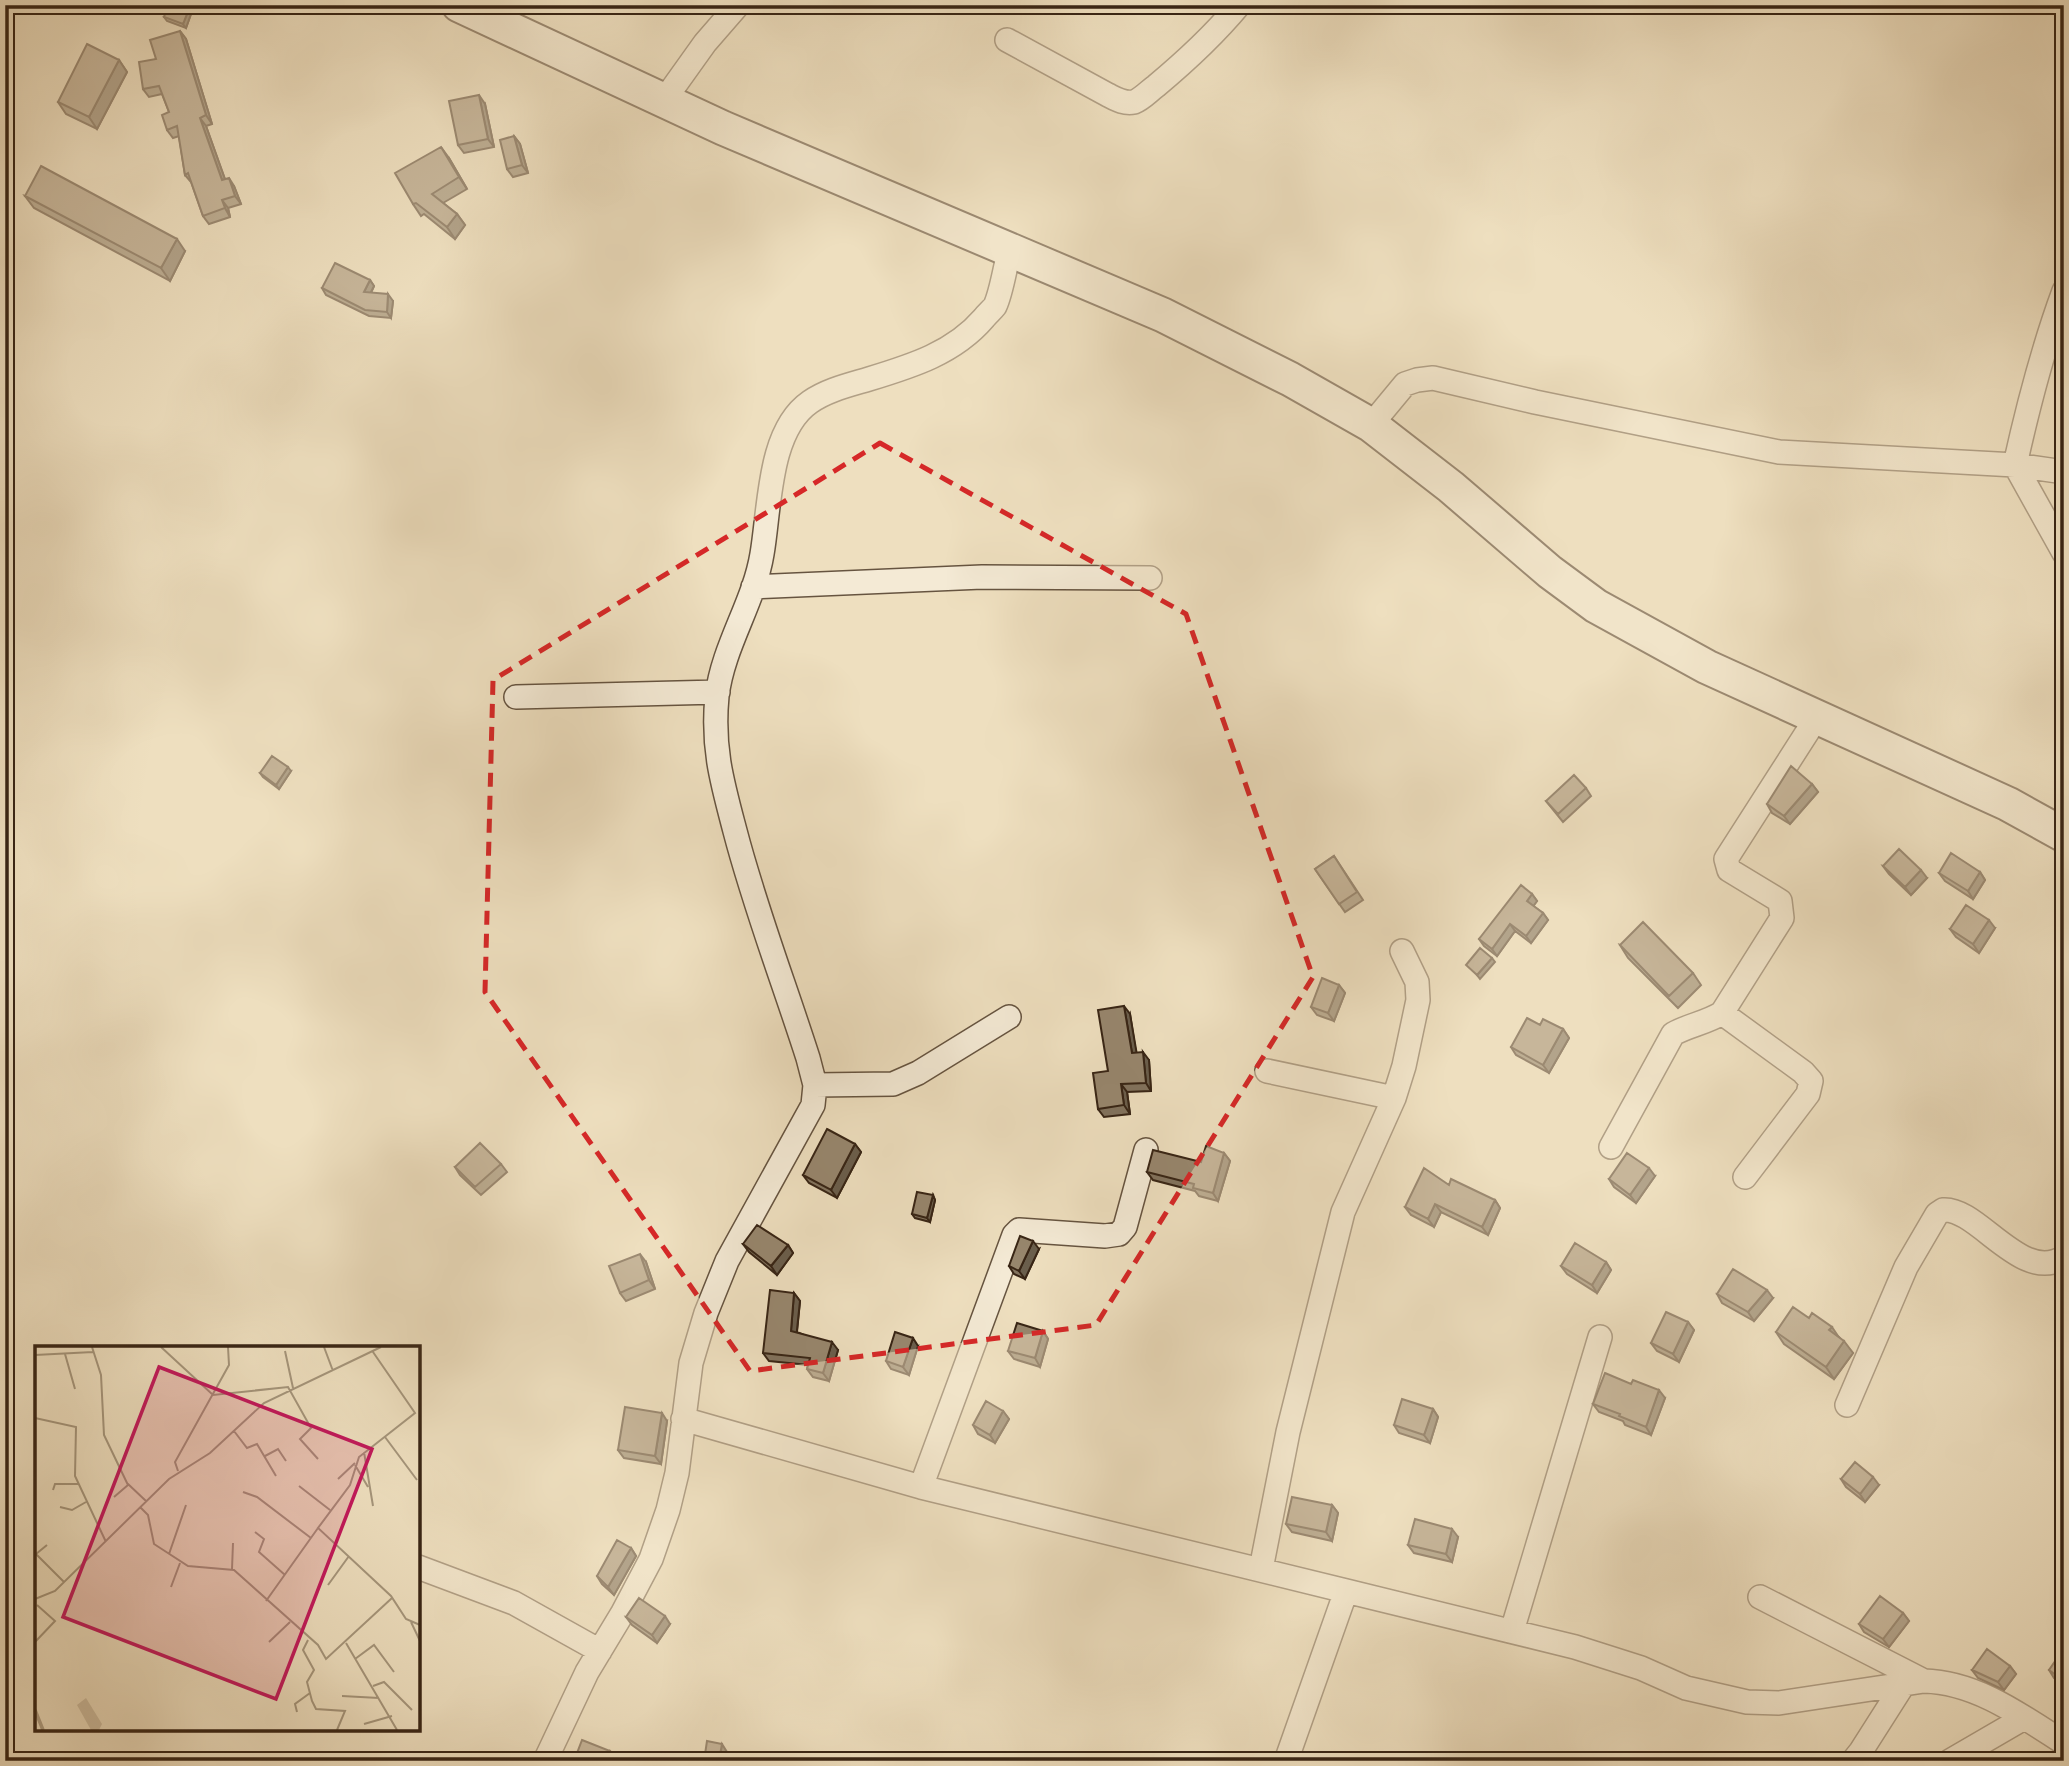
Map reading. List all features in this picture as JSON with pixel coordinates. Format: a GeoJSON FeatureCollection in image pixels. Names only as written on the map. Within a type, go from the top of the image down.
{"type":"FeatureCollection","features":[{"type":"Feature","properties":{"kind":"street"},"geometry":{"type":"LineString","coordinates":[[459,5],[723,128],[1163,315],[1290,379],[1371,425],[1451,487],[1550,572],[1596,606],[1707,667],[2008,804],[2064,835]]}},
{"type":"Feature","properties":{"kind":"street"},"geometry":{"type":"LineString","coordinates":[[665,99],[705,43],[738,5]]}},
{"type":"Feature","properties":{"kind":"street"},"geometry":{"type":"LineString","coordinates":[[1007,40],[1108,95],[1122,102],[1129,102],[1139,99],[1174,71],[1215,34],[1239,5]]}},
{"type":"Feature","properties":{"kind":"street"},"geometry":{"type":"LineString","coordinates":[[545,1761],[587,1672],[622,1614],[655,1547],[677,1473],[691,1363],[706,1312],[732,1251],[813,1105],[815,1085],[747,877],[717,762],[715,723],[718,692],[729,649],[762,558],[777,451],[792,418],[809,402],[829,392],[945,352],[975,328],[995,306],[1010,250]]}},
{"type":"Feature","properties":{"kind":"street"},"geometry":{"type":"LineString","coordinates":[[2064,291],[2048,334],[2015,465],[2064,554]]}},
{"type":"Feature","properties":{"kind":"street"},"geometry":{"type":"LineString","coordinates":[[1371,425],[1405,384],[1433,378],[1535,402],[1779,452],[2015,465],[2064,472]]}},
{"type":"Feature","properties":{"kind":"street"},"geometry":{"type":"LineString","coordinates":[[753,587],[982,577],[1150,578]]}},
{"type":"Feature","properties":{"kind":"street"},"geometry":{"type":"LineString","coordinates":[[516,697],[718,692]]}},
{"type":"Feature","properties":{"kind":"street"},"geometry":{"type":"LineString","coordinates":[[1611,1147],[1673,1034],[1686,1027],[1708,1022],[1722,1013],[1782,918],[1780,901],[1730,870],[1726,859],[1817,717]]}},
{"type":"Feature","properties":{"kind":"street"},"geometry":{"type":"LineString","coordinates":[[1261,1569],[1288,1432],[1343,1212],[1394,1098],[1404,1066],[1418,1000],[1417,982],[1402,951]]}},
{"type":"Feature","properties":{"kind":"street"},"geometry":{"type":"LineString","coordinates":[[1722,1013],[1803,1072],[1811,1081],[1808,1094],[1745,1177]]}},
{"type":"Feature","properties":{"kind":"street"},"geometry":{"type":"LineString","coordinates":[[815,1085],[893,1084],[918,1073],[1009,1017]]}},
{"type":"Feature","properties":{"kind":"street"},"geometry":{"type":"LineString","coordinates":[[1267,1071],[1394,1098]]}},
{"type":"Feature","properties":{"kind":"street"},"geometry":{"type":"LineString","coordinates":[[921,1487],[1014,1235],[1019,1230],[1105,1236],[1119,1234],[1125,1227],[1146,1150]]}},
{"type":"Feature","properties":{"kind":"street"},"geometry":{"type":"LineString","coordinates":[[1847,1405],[1906,1267],[1937,1214],[1943,1210],[1953,1211],[2007,1247],[2040,1265],[2055,1263],[2064,1257]]}},
{"type":"Feature","properties":{"kind":"street"},"geometry":{"type":"LineString","coordinates":[[1512,1631],[1600,1337]]}},
{"type":"Feature","properties":{"kind":"street"},"geometry":{"type":"LineString","coordinates":[[683,1419],[921,1487],[1575,1647],[1641,1668],[1686,1688],[1747,1702],[1779,1703],[1936,1681],[1973,1691],[2024,1718],[2064,1744]]}},
{"type":"Feature","properties":{"kind":"street"},"geometry":{"type":"LineString","coordinates":[[420,1568],[514,1603],[600,1651]]}},
{"type":"Feature","properties":{"kind":"street"},"geometry":{"type":"LineString","coordinates":[[1286,1761],[1346,1591]]}},
{"type":"Feature","properties":{"kind":"street"},"geometry":{"type":"LineString","coordinates":[[1760,1597],[1913,1683]]}},
{"type":"Feature","properties":{"kind":"street"},"geometry":{"type":"LineString","coordinates":[[1853,1761],[1913,1683]]}},
{"type":"Feature","properties":{"kind":"street"},"geometry":{"type":"LineString","coordinates":[[1950,1761],[2024,1718]]}},
{"type":"Feature","properties":{"kind":"highlighted area"},"geometry":{"type":"Polygon","coordinates":[[[880,443],[1186,614],[1313,977],[1096,1325],[750,1371],[485,992],[493,680],[880,443]]]}},
{"type":"Feature","properties":{"kind":"building"},"geometry":{"type":"Polygon","coordinates":[[[168,5],[189,9],[183,24],[164,17],[168,5]]]}},
{"type":"Feature","properties":{"kind":"building"},"geometry":{"type":"Polygon","coordinates":[[[180,31],[206,115],[200,118],[222,180],[229,178],[235,196],[222,200],[225,208],[203,216],[188,173],[185,175],[177,126],[167,130],[162,115],[169,112],[159,86],[143,89],[139,62],[156,59],[150,40],[180,31]]]}},
{"type":"Feature","properties":{"kind":"building"},"geometry":{"type":"Polygon","coordinates":[[[87,44],[119,60],[89,117],[58,102],[87,44]]]}},
{"type":"Feature","properties":{"kind":"building"},"geometry":{"type":"Polygon","coordinates":[[[479,95],[488,139],[458,145],[449,101],[479,95]]]}},
{"type":"Feature","properties":{"kind":"building"},"geometry":{"type":"Polygon","coordinates":[[[514,136],[522,165],[507,169],[500,140],[514,136]]]}},
{"type":"Feature","properties":{"kind":"building"},"geometry":{"type":"Polygon","coordinates":[[[441,147],[459,177],[432,194],[457,214],[447,227],[416,203],[413,204],[395,173],[441,147]]]}},
{"type":"Feature","properties":{"kind":"building"},"geometry":{"type":"Polygon","coordinates":[[[41,166],[177,239],[161,268],[25,196],[41,166]]]}},
{"type":"Feature","properties":{"kind":"building"},"geometry":{"type":"Polygon","coordinates":[[[335,263],[370,280],[364,292],[388,294],[387,312],[365,310],[322,288],[335,263]]]}},
{"type":"Feature","properties":{"kind":"building"},"geometry":{"type":"Polygon","coordinates":[[[272,756],[288,767],[276,785],[260,773],[272,756]]]}},
{"type":"Feature","properties":{"kind":"building"},"geometry":{"type":"Polygon","coordinates":[[[1791,766],[1812,784],[1784,816],[1767,804],[1791,766]]]}},
{"type":"Feature","properties":{"kind":"building"},"geometry":{"type":"Polygon","coordinates":[[[1574,775],[1586,788],[1558,814],[1546,801],[1574,775]]]}},
{"type":"Feature","properties":{"kind":"building"},"geometry":{"type":"Polygon","coordinates":[[[1899,849],[1921,870],[1905,887],[1883,866],[1899,849]]]}},
{"type":"Feature","properties":{"kind":"building"},"geometry":{"type":"Polygon","coordinates":[[[1951,853],[1980,872],[1968,891],[1939,873],[1951,853]]]}},
{"type":"Feature","properties":{"kind":"building"},"geometry":{"type":"Polygon","coordinates":[[[1334,856],[1357,892],[1339,904],[1315,869],[1334,856]]]}},
{"type":"Feature","properties":{"kind":"building"},"geometry":{"type":"Polygon","coordinates":[[[1521,885],[1532,894],[1527,901],[1543,913],[1526,936],[1510,924],[1492,949],[1479,939],[1521,885]]]}},
{"type":"Feature","properties":{"kind":"building"},"geometry":{"type":"Polygon","coordinates":[[[1966,905],[1989,920],[1973,944],[1950,929],[1966,905]]]}},
{"type":"Feature","properties":{"kind":"building"},"geometry":{"type":"Polygon","coordinates":[[[1643,922],[1693,973],[1669,996],[1620,945],[1643,922]]]}},
{"type":"Feature","properties":{"kind":"building"},"geometry":{"type":"Polygon","coordinates":[[[1480,948],[1492,958],[1477,975],[1466,965],[1480,948]]]}},
{"type":"Feature","properties":{"kind":"building"},"geometry":{"type":"Polygon","coordinates":[[[1322,978],[1339,985],[1328,1013],[1311,1007],[1322,978]]]}},
{"type":"Feature","properties":{"kind":"building"},"geometry":{"type":"Polygon","coordinates":[[[1124,1006],[1132,1053],[1143,1052],[1146,1083],[1121,1084],[1124,1105],[1098,1109],[1093,1073],[1108,1071],[1098,1010],[1124,1006]]]}},
{"type":"Feature","properties":{"kind":"building"},"geometry":{"type":"Polygon","coordinates":[[[1527,1018],[1540,1025],[1543,1019],[1563,1029],[1543,1065],[1511,1047],[1527,1018]]]}},
{"type":"Feature","properties":{"kind":"building"},"geometry":{"type":"Polygon","coordinates":[[[827,1129],[855,1144],[831,1190],[803,1175],[827,1129]]]}},
{"type":"Feature","properties":{"kind":"building"},"geometry":{"type":"Polygon","coordinates":[[[480,1143],[501,1164],[475,1187],[455,1167],[480,1143]]]}},
{"type":"Feature","properties":{"kind":"building"},"geometry":{"type":"Polygon","coordinates":[[[1206,1146],[1224,1153],[1213,1193],[1193,1188],[1194,1184],[1147,1172],[1153,1150],[1201,1162],[1206,1146]]]}},
{"type":"Feature","properties":{"kind":"building"},"geometry":{"type":"Polygon","coordinates":[[[1627,1153],[1649,1168],[1630,1195],[1609,1179],[1627,1153]]]}},
{"type":"Feature","properties":{"kind":"building"},"geometry":{"type":"Polygon","coordinates":[[[1424,1168],[1449,1185],[1451,1179],[1495,1200],[1482,1227],[1435,1204],[1428,1219],[1405,1207],[1424,1168]]]}},
{"type":"Feature","properties":{"kind":"building"},"geometry":{"type":"Polygon","coordinates":[[[917,1192],[933,1195],[927,1218],[912,1214],[917,1192]]]}},
{"type":"Feature","properties":{"kind":"building"},"geometry":{"type":"Polygon","coordinates":[[[757,1225],[788,1245],[771,1266],[743,1244],[757,1225]]]}},
{"type":"Feature","properties":{"kind":"building"},"geometry":{"type":"Polygon","coordinates":[[[1020,1236],[1033,1241],[1019,1271],[1009,1266],[1020,1236]]]}},
{"type":"Feature","properties":{"kind":"building"},"geometry":{"type":"Polygon","coordinates":[[[1575,1243],[1606,1262],[1592,1285],[1561,1266],[1575,1243]]]}},
{"type":"Feature","properties":{"kind":"building"},"geometry":{"type":"Polygon","coordinates":[[[640,1254],[649,1280],[620,1293],[609,1266],[640,1254]]]}},
{"type":"Feature","properties":{"kind":"building"},"geometry":{"type":"Polygon","coordinates":[[[1733,1269],[1767,1290],[1748,1312],[1717,1294],[1733,1269]]]}},
{"type":"Feature","properties":{"kind":"building"},"geometry":{"type":"Polygon","coordinates":[[[770,1290],[794,1293],[791,1331],[832,1342],[823,1373],[807,1369],[810,1358],[763,1353],[770,1290]]]}},
{"type":"Feature","properties":{"kind":"building"},"geometry":{"type":"Polygon","coordinates":[[[1793,1307],[1809,1318],[1812,1313],[1832,1327],[1829,1330],[1844,1341],[1826,1367],[1776,1332],[1793,1307]]]}},
{"type":"Feature","properties":{"kind":"building"},"geometry":{"type":"Polygon","coordinates":[[[1666,1312],[1688,1322],[1673,1354],[1651,1343],[1666,1312]]]}},
{"type":"Feature","properties":{"kind":"building"},"geometry":{"type":"Polygon","coordinates":[[[1017,1323],[1043,1331],[1035,1358],[1008,1351],[1017,1323]]]}},
{"type":"Feature","properties":{"kind":"building"},"geometry":{"type":"Polygon","coordinates":[[[895,1332],[913,1338],[903,1367],[886,1361],[895,1332]]]}},
{"type":"Feature","properties":{"kind":"building"},"geometry":{"type":"Polygon","coordinates":[[[1605,1373],[1631,1384],[1633,1380],[1659,1390],[1646,1427],[1593,1404],[1605,1373]]]}},
{"type":"Feature","properties":{"kind":"building"},"geometry":{"type":"Polygon","coordinates":[[[1402,1399],[1433,1409],[1424,1435],[1394,1425],[1402,1399]]]}},
{"type":"Feature","properties":{"kind":"building"},"geometry":{"type":"Polygon","coordinates":[[[986,1401],[1003,1411],[990,1435],[973,1425],[986,1401]]]}},
{"type":"Feature","properties":{"kind":"building"},"geometry":{"type":"Polygon","coordinates":[[[625,1407],[662,1413],[655,1456],[618,1450],[625,1407]]]}},
{"type":"Feature","properties":{"kind":"building"},"geometry":{"type":"Polygon","coordinates":[[[1855,1462],[1873,1477],[1860,1494],[1841,1479],[1855,1462]]]}},
{"type":"Feature","properties":{"kind":"building"},"geometry":{"type":"Polygon","coordinates":[[[1292,1497],[1332,1505],[1326,1532],[1286,1524],[1292,1497]]]}},
{"type":"Feature","properties":{"kind":"building"},"geometry":{"type":"Polygon","coordinates":[[[1415,1519],[1452,1529],[1446,1554],[1408,1545],[1415,1519]]]}},
{"type":"Feature","properties":{"kind":"building"},"geometry":{"type":"Polygon","coordinates":[[[617,1540],[631,1548],[608,1587],[597,1576],[617,1540]]]}},
{"type":"Feature","properties":{"kind":"building"},"geometry":{"type":"Polygon","coordinates":[[[1880,1596],[1903,1613],[1883,1639],[1859,1624],[1880,1596]]]}},
{"type":"Feature","properties":{"kind":"building"},"geometry":{"type":"Polygon","coordinates":[[[639,1598],[665,1616],[652,1635],[626,1617],[639,1598]]]}},
{"type":"Feature","properties":{"kind":"building"},"geometry":{"type":"Polygon","coordinates":[[[1987,1649],[2010,1666],[1998,1682],[1972,1670],[1987,1649]]]}},
{"type":"Feature","properties":{"kind":"building"},"geometry":{"type":"Polygon","coordinates":[[[2058,1657],[2064,1662],[2064,1681],[2049,1670],[2058,1657]]]}},
{"type":"Feature","properties":{"kind":"building"},"geometry":{"type":"Polygon","coordinates":[[[582,1740],[610,1751],[606,1761],[574,1761],[582,1740]]]}},
{"type":"Feature","properties":{"kind":"building"},"geometry":{"type":"Polygon","coordinates":[[[707,1741],[722,1744],[719,1761],[704,1761],[707,1741]]]}}]}
